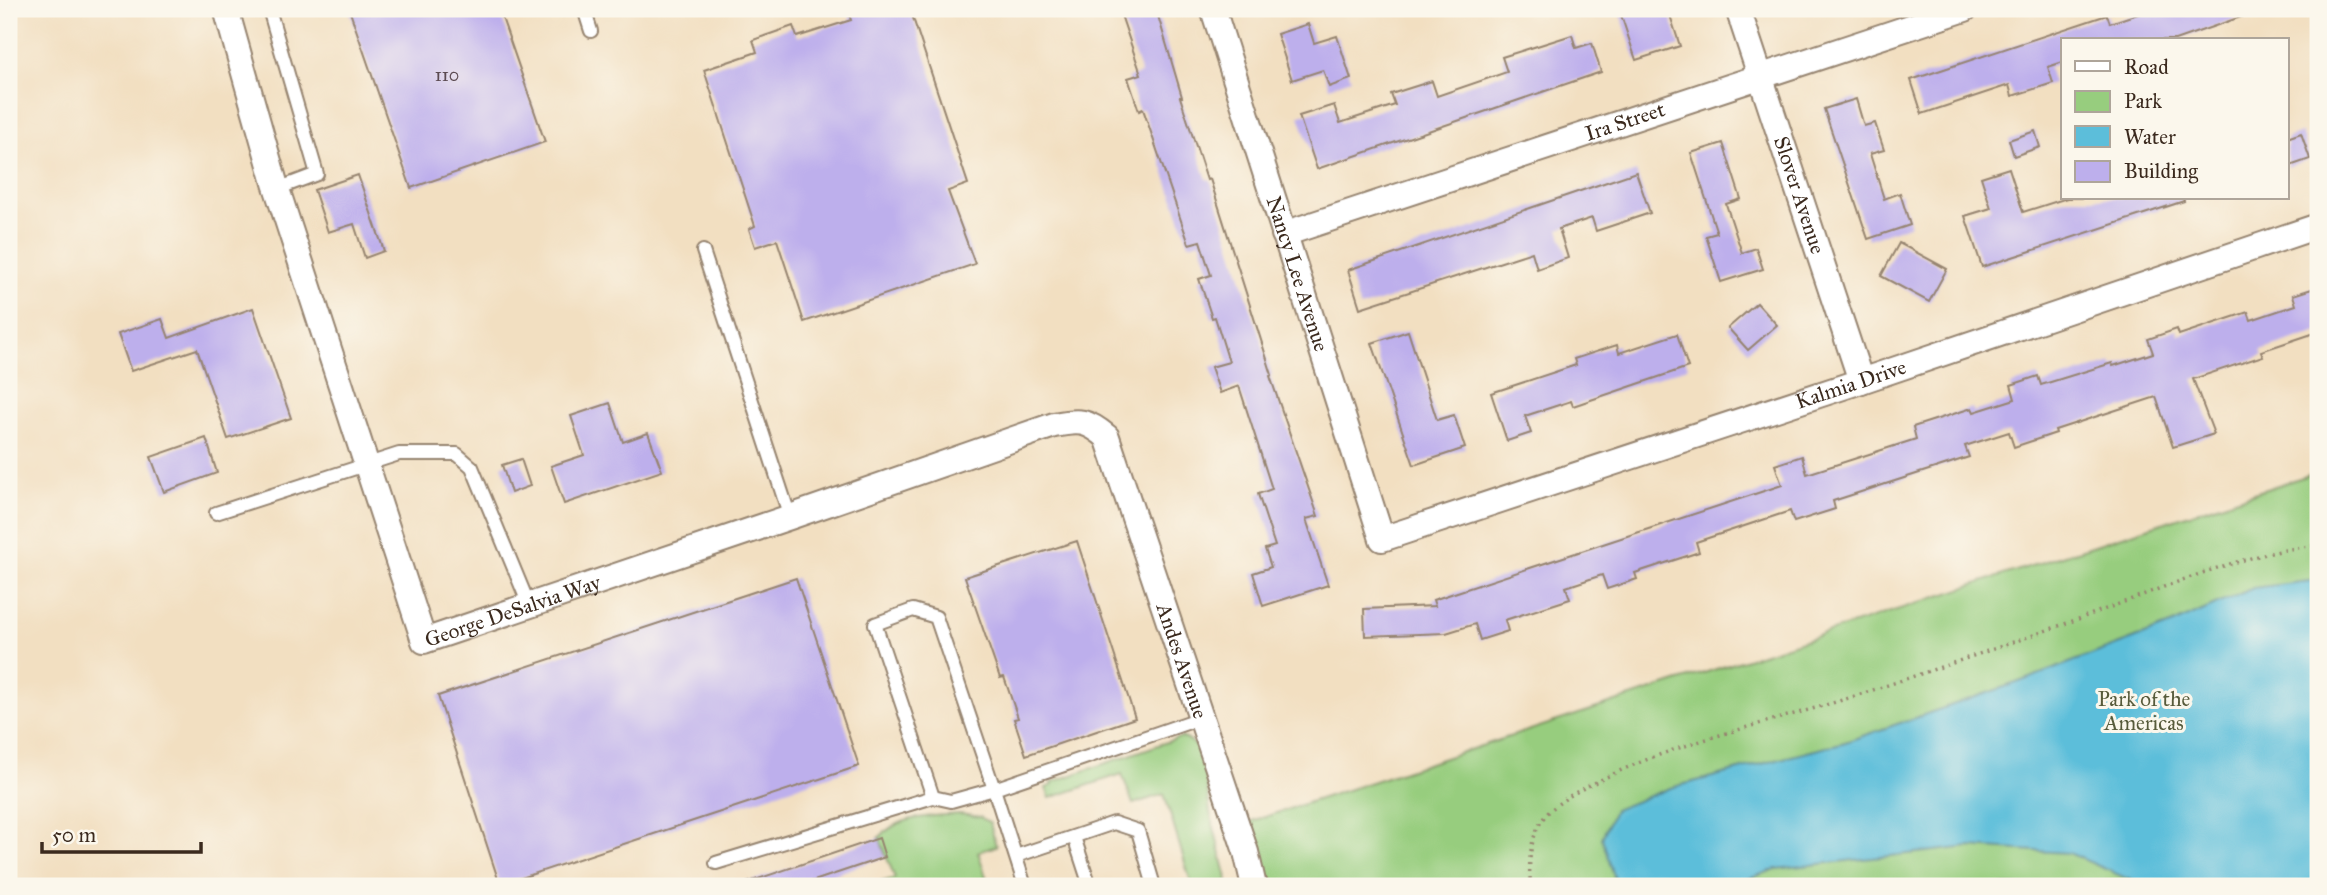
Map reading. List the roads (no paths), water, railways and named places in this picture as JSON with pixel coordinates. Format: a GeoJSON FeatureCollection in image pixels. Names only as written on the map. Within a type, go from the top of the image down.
{"type":"FeatureCollection","features":[{"type":"Feature","properties":{"kind":"street","name":"George DeSalvia Way"},"geometry":{"type":"LineString","coordinates":[[226,9],[277,189],[424,641],[1054,425],[1076,420],[1093,425],[1107,437]]}},
{"type":"Feature","properties":{"kind":"street","name":"Nancy Lee Avenue"},"geometry":{"type":"LineString","coordinates":[[1213,9],[1382,539]]}},
{"type":"Feature","properties":{"kind":"street","name":"Slover Avenue"},"geometry":{"type":"LineString","coordinates":[[1738,9],[1861,381]]}},
{"type":"Feature","properties":{"kind":"street","name":"Ira Street"},"geometry":{"type":"LineString","coordinates":[[1284,234],[1965,9]]}},
{"type":"Feature","properties":{"kind":"street","name":"Kalmia Drive"},"geometry":{"type":"LineString","coordinates":[[1382,539],[2318,226]]}},
{"type":"Feature","properties":{"kind":"street","name":"Andes Avenue"},"geometry":{"type":"LineString","coordinates":[[1107,437],[1246,852],[1254,886]]}},
{"type":"Feature","properties":{"kind":"lane"},"geometry":{"type":"LineString","coordinates":[[270,9],[317,174],[277,189]]}},
{"type":"Feature","properties":{"kind":"lane"},"geometry":{"type":"LineString","coordinates":[[584,9],[591,31]]}},
{"type":"Feature","properties":{"kind":"lane"},"geometry":{"type":"LineString","coordinates":[[703,251],[790,517]]}},
{"type":"Feature","properties":{"kind":"lane"},"geometry":{"type":"LineString","coordinates":[[216,513],[399,454],[457,454],[472,467],[529,605]]}},
{"type":"Feature","properties":{"kind":"lane"},"geometry":{"type":"LineString","coordinates":[[933,797],[875,624],[913,610],[936,617],[1026,886]]}},
{"type":"Feature","properties":{"kind":"lane"},"geometry":{"type":"LineString","coordinates":[[716,863],[933,797],[951,801],[995,789],[1201,718]]}},
{"type":"Feature","properties":{"kind":"lane"},"geometry":{"type":"LineString","coordinates":[[1016,856],[1114,823],[1138,831],[1154,886]]}},
{"type":"Feature","properties":{"kind":"lane"},"geometry":{"type":"LineString","coordinates":[[1074,836],[1090,886]]}},
{"type":"Feature","properties":{"kind":"water"},"geometry":{"type":"Polygon","coordinates":[[[2318,580],[2318,886],[2144,886],[2069,853],[1969,847],[1776,869],[1729,886],[1623,886],[1616,883],[1602,838],[1614,810],[1670,788],[1845,742],[2019,682],[2173,624],[2253,588],[2318,580]]]}},
{"type":"Feature","properties":{"kind":"park label","name":"Park of the Americas"},"geometry":{"type":"Point","coordinates":[2144,711]}}]}
